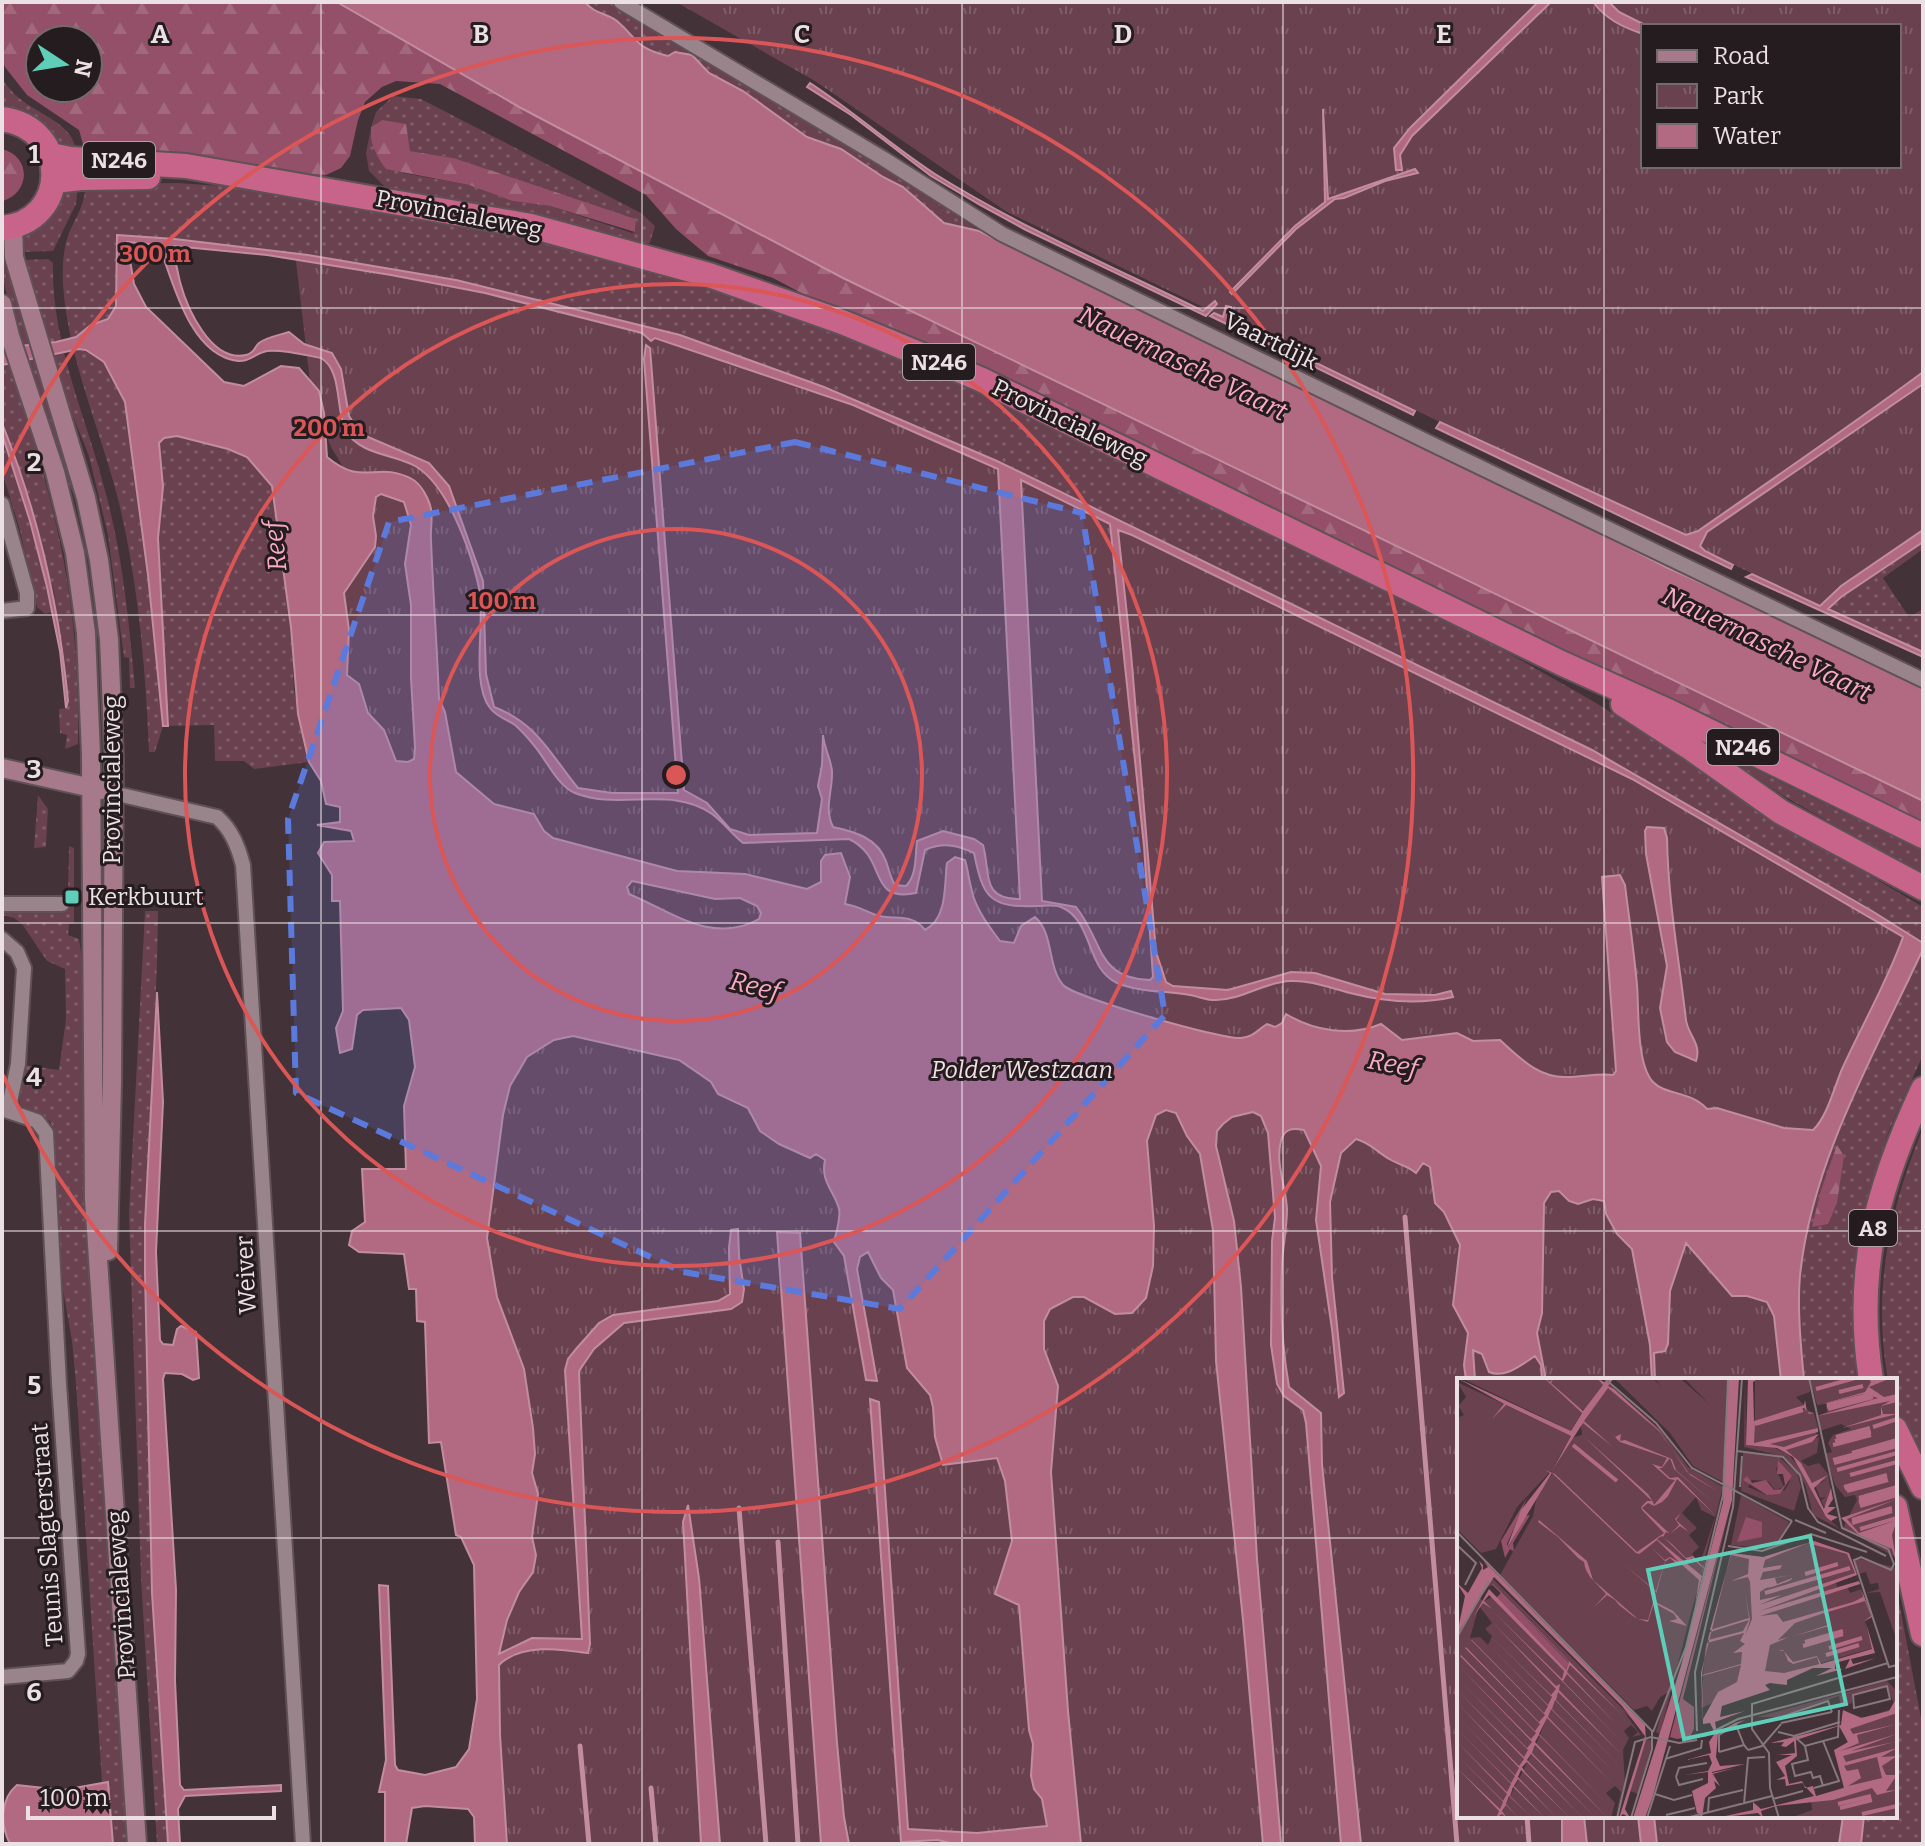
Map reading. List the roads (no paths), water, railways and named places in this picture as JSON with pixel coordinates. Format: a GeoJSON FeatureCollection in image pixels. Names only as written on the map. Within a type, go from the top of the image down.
{"type":"FeatureCollection","features":[{"type":"Feature","properties":{"kind":"highway","name":"N246"},"geometry":{"type":"LineString","coordinates":[[2,119],[26,126],[37,133],[51,155],[54,181],[44,205],[36,214],[8,227]]}},
{"type":"Feature","properties":{"kind":"highway","name":"Provincialeweg"},"geometry":{"type":"LineString","coordinates":[[51,155],[70,159],[186,166],[531,226],[709,275],[842,322],[980,379],[1923,836]]}},
{"type":"Feature","properties":{"kind":"highway","name":"Provincialeweg"},"geometry":{"type":"LineString","coordinates":[[54,181],[89,177],[149,177],[275,182]]}},
{"type":"Feature","properties":{"kind":"highway","name":"Provincialeweg"},"geometry":{"type":"LineString","coordinates":[[1561,663],[1781,812],[1923,888]]}},
{"type":"Feature","properties":{"kind":"highway","name":"A8"},"geometry":{"type":"LineString","coordinates":[[1872,1373],[1866,1282],[1876,1211],[1902,1134],[1923,1089]]}},
{"type":"Feature","properties":{"kind":"highway"},"geometry":{"type":"LineString","coordinates":[[1897,1433],[1923,1487]]}},
{"type":"Feature","properties":{"kind":"highway"},"geometry":{"type":"LineString","coordinates":[[1897,1516],[1923,1634]]}},
{"type":"Feature","properties":{"kind":"main road","name":"Provincialeweg"},"geometry":{"type":"LineString","coordinates":[[8,227],[14,257],[86,498],[99,560],[112,677],[112,1097],[104,1346]]}},
{"type":"Feature","properties":{"kind":"main road","name":"Provincialeweg"},"geometry":{"type":"LineString","coordinates":[[2,304],[55,472],[75,553],[85,620],[91,787],[94,1199],[137,1844]]}},
{"type":"Feature","properties":{"kind":"main road"},"geometry":{"type":"LineString","coordinates":[[2,768],[113,793]]}},
{"type":"Feature","properties":{"kind":"street","name":"Vaartdijk"},"geometry":{"type":"LineString","coordinates":[[621,2],[884,159],[1002,234],[1923,680]]}},
{"type":"Feature","properties":{"kind":"street"},"geometry":{"type":"LineString","coordinates":[[2,504],[27,593],[27,608],[2,611]]}},
{"type":"Feature","properties":{"kind":"street","name":"Weiver"},"geometry":{"type":"LineString","coordinates":[[113,793],[217,817],[239,848],[243,865],[303,1844]]}},
{"type":"Feature","properties":{"kind":"street"},"geometry":{"type":"LineString","coordinates":[[2,904],[62,904]]}},
{"type":"Feature","properties":{"kind":"street"},"geometry":{"type":"LineString","coordinates":[[2,939],[17,952],[24,968],[18,1064],[5,1110]]}},
{"type":"Feature","properties":{"kind":"street","name":"Teunis Slagterstraat"},"geometry":{"type":"LineString","coordinates":[[2,1677],[68,1671],[78,1654],[59,1384],[46,1133],[37,1121],[5,1110]]}},
{"type":"Feature","properties":{"kind":"water","name":"Nauernasche Vaart"},"geometry":{"type":"Polygon","coordinates":[[[337,2],[585,2],[617,21],[649,50],[668,56],[675,52],[692,55],[709,73],[743,91],[807,137],[841,149],[903,187],[944,223],[979,231],[1418,445],[1432,448],[1666,567],[1923,687],[1923,801],[843,278],[521,108],[337,2]]]}},
{"type":"Feature","properties":{"kind":"water"},"geometry":{"type":"Polygon","coordinates":[[[1538,2],[1551,2],[1412,136],[1400,155],[1402,170],[1396,170],[1394,148],[1410,128],[1538,2]]]}},
{"type":"Feature","properties":{"kind":"water"},"geometry":{"type":"Polygon","coordinates":[[[1593,2],[1609,2],[1619,12],[1643,24],[1641,33],[1615,22],[1593,2]]]}},
{"type":"Feature","properties":{"kind":"water"},"geometry":{"type":"Polygon","coordinates":[[[810,83],[935,174],[1000,212],[1203,311],[1215,301],[1217,304],[1206,316],[1026,230],[931,176],[851,115],[807,87],[810,83]]]}},
{"type":"Feature","properties":{"kind":"water"},"geometry":{"type":"Polygon","coordinates":[[[1323,109],[1328,199],[1415,169],[1418,173],[1335,199],[1296,229],[1232,294],[1230,292],[1295,226],[1325,202],[1323,109]]]}},
{"type":"Feature","properties":{"kind":"water","name":"Reef"},"geometry":{"type":"Polygon","coordinates":[[[117,235],[308,255],[456,280],[680,335],[824,387],[997,461],[1592,750],[1872,911],[1923,943],[1923,949],[1848,1108],[1817,1191],[1800,1276],[1799,1314],[1804,1378],[1781,1378],[1774,1316],[1767,1302],[1747,1296],[1732,1296],[1686,1243],[1670,1291],[1668,1344],[1665,1351],[1654,1353],[1655,1378],[1652,1378],[1650,1345],[1632,1249],[1617,1234],[1606,1214],[1604,1201],[1593,1199],[1578,1204],[1569,1201],[1559,1191],[1551,1192],[1544,1203],[1542,1313],[1537,1333],[1546,1378],[1542,1378],[1541,1365],[1535,1356],[1513,1370],[1495,1374],[1489,1372],[1482,1354],[1473,1350],[1475,1378],[1466,1378],[1468,1333],[1453,1305],[1460,1245],[1444,1212],[1435,1203],[1430,1167],[1423,1163],[1416,1173],[1356,1139],[1341,1153],[1330,1202],[1332,1277],[1344,1393],[1339,1397],[1316,1220],[1321,1166],[1304,1130],[1293,1129],[1284,1134],[1279,1158],[1287,1209],[1281,1280],[1285,1357],[1289,1387],[1321,1413],[1322,1464],[1361,1844],[1341,1844],[1306,1423],[1303,1410],[1284,1396],[1277,1384],[1271,1345],[1275,1218],[1268,1133],[1261,1116],[1253,1112],[1232,1117],[1223,1124],[1217,1131],[1216,1146],[1234,1221],[1241,1287],[1257,1559],[1281,1844],[1263,1844],[1216,1361],[1213,1230],[1200,1154],[1176,1113],[1166,1110],[1156,1115],[1147,1141],[1154,1226],[1153,1266],[1146,1298],[1132,1313],[1115,1314],[1084,1297],[1073,1297],[1050,1309],[1044,1321],[1044,1349],[1058,1386],[1051,1472],[1081,1844],[954,1844],[938,1840],[901,1842],[870,1399],[879,1402],[908,1829],[977,1833],[1047,1826],[1042,1799],[1034,1789],[1031,1776],[1033,1744],[1029,1730],[1019,1605],[995,1594],[1012,1541],[1005,1481],[997,1458],[943,1465],[935,1437],[930,1395],[907,1368],[893,1290],[881,1278],[868,1252],[860,1257],[857,1269],[877,1381],[866,1380],[844,1256],[834,1242],[839,1213],[826,1181],[825,1160],[816,1154],[810,1158],[779,1144],[760,1131],[748,1108],[718,1094],[711,1082],[679,1060],[573,1036],[554,1040],[527,1057],[510,1086],[503,1115],[487,1238],[497,1297],[524,1369],[535,1454],[532,1473],[538,1494],[532,1537],[536,1555],[533,1572],[519,1592],[507,1620],[499,1654],[532,1638],[582,1639],[565,1370],[568,1359],[599,1323],[613,1315],[718,1301],[730,1294],[731,1230],[738,1229],[744,1289],[742,1302],[731,1309],[624,1323],[594,1349],[579,1371],[590,1644],[588,1653],[530,1650],[518,1653],[499,1665],[507,1844],[475,1844],[474,1817],[468,1809],[425,1806],[412,1808],[406,1844],[385,1844],[385,1792],[379,1792],[386,1760],[379,1585],[388,1586],[395,1765],[398,1770],[425,1775],[456,1767],[469,1749],[477,1699],[474,1565],[461,1537],[456,1535],[441,1442],[429,1443],[425,1322],[417,1321],[416,1289],[409,1289],[404,1254],[359,1252],[349,1245],[352,1231],[365,1222],[362,1169],[406,1169],[404,1106],[415,1067],[409,1020],[401,1008],[363,1010],[357,1015],[352,1049],[340,1053],[336,1028],[343,1011],[340,901],[332,901],[332,875],[318,853],[324,842],[354,841],[351,831],[317,825],[340,822],[340,807],[326,804],[321,781],[309,762],[298,714],[291,627],[272,486],[247,457],[228,449],[177,436],[164,438],[159,443],[163,487],[158,538],[168,726],[163,726],[148,575],[125,402],[104,362],[86,350],[2,365],[2,348],[76,337],[91,325],[108,319],[116,306],[117,235]],[[127,242],[134,284],[146,307],[224,382],[244,386],[281,366],[299,368],[319,391],[327,457],[351,471],[400,474],[415,481],[421,488],[432,513],[439,699],[445,712],[456,772],[494,804],[534,814],[544,831],[553,838],[677,871],[745,874],[807,889],[821,882],[821,861],[825,855],[841,853],[850,877],[845,904],[882,917],[908,919],[925,930],[938,918],[945,891],[947,863],[955,857],[965,860],[976,904],[1000,941],[1014,943],[1021,926],[1035,917],[1045,932],[1055,969],[1063,985],[1093,999],[1228,1037],[1249,1036],[1267,1024],[1275,1027],[1282,1023],[1286,1014],[1308,1025],[1332,1030],[1357,1030],[1381,1024],[1402,1040],[1457,1033],[1473,1041],[1500,1040],[1538,1070],[1567,1077],[1613,1075],[1616,1071],[1602,877],[1620,875],[1625,885],[1636,972],[1641,1049],[1653,1082],[1694,1099],[1707,1109],[1717,1108],[1784,1128],[1813,1130],[1822,1118],[1903,937],[1632,779],[1118,530],[1156,952],[1166,982],[1173,986],[1228,990],[1291,972],[1315,973],[1385,994],[1435,995],[1451,991],[1453,997],[1414,1002],[1389,1000],[1298,981],[1280,982],[1224,1000],[1134,988],[1117,983],[1099,967],[1085,933],[1072,914],[1058,906],[1009,905],[991,897],[981,881],[974,853],[962,848],[943,845],[925,850],[916,893],[900,894],[883,885],[869,857],[849,839],[743,843],[712,814],[680,801],[609,800],[575,793],[557,778],[522,731],[493,711],[484,697],[480,667],[479,588],[457,522],[433,482],[415,466],[368,449],[352,439],[343,422],[333,372],[321,358],[273,351],[238,361],[221,356],[207,346],[177,297],[159,245],[127,242]],[[174,246],[171,252],[188,306],[202,331],[222,351],[246,355],[262,341],[289,332],[304,344],[332,353],[341,369],[349,416],[361,434],[429,463],[449,486],[483,581],[486,674],[494,707],[532,731],[578,788],[612,793],[678,793],[644,359],[646,345],[650,348],[684,790],[707,803],[730,829],[749,835],[817,833],[822,799],[818,786],[823,735],[832,770],[829,807],[833,827],[871,841],[882,853],[895,885],[906,886],[912,877],[917,841],[943,831],[974,839],[983,845],[993,890],[1008,898],[1020,899],[998,469],[853,405],[655,338],[651,341],[642,333],[485,293],[391,275],[267,255],[174,246]],[[1021,480],[1042,901],[1076,907],[1103,956],[1120,973],[1132,978],[1150,980],[1153,977],[1144,846],[1110,524],[1021,480]],[[381,494],[376,497],[373,516],[375,547],[344,593],[349,630],[347,675],[359,684],[368,713],[384,730],[396,761],[408,762],[414,759],[415,748],[411,605],[405,564],[411,525],[404,502],[381,494]],[[632,881],[627,887],[629,894],[677,917],[709,927],[725,929],[742,926],[759,919],[761,913],[757,906],[740,898],[715,899],[632,881]]]}},
{"type":"Feature","properties":{"kind":"water"},"geometry":{"type":"Polygon","coordinates":[[[1226,306],[1231,307],[1228,320],[1415,411],[1413,415],[1210,316],[1214,313],[1223,317],[1226,306]]]}},
{"type":"Feature","properties":{"kind":"water"},"geometry":{"type":"Polygon","coordinates":[[[1923,372],[1923,384],[1707,532],[1700,546],[1733,565],[1731,569],[1436,428],[1440,422],[1686,535],[1698,531],[1923,372]]]}},
{"type":"Feature","properties":{"kind":"water"},"geometry":{"type":"Polygon","coordinates":[[[2,423],[26,491],[53,595],[64,665],[66,708],[60,651],[47,587],[2,434],[2,423]]]}},
{"type":"Feature","properties":{"kind":"water"},"geometry":{"type":"Polygon","coordinates":[[[1923,530],[1923,542],[1828,609],[1923,652],[1923,657],[1746,577],[1752,574],[1820,606],[1841,586],[1923,530]]]}},
{"type":"Feature","properties":{"kind":"water"},"geometry":{"type":"Polygon","coordinates":[[[1647,827],[1664,828],[1667,838],[1686,1020],[1696,1045],[1696,1061],[1675,1052],[1667,1042],[1660,1008],[1667,966],[1646,854],[1647,827]]]}},
{"type":"Feature","properties":{"kind":"water"},"geometry":{"type":"Polygon","coordinates":[[[157,992],[163,1102],[156,1252],[160,1340],[163,1344],[173,1345],[177,1329],[181,1326],[196,1332],[199,1378],[193,1380],[182,1374],[165,1373],[163,1379],[176,1590],[175,1681],[180,1785],[184,1790],[281,1785],[281,1791],[185,1796],[178,1809],[180,1844],[168,1844],[152,1593],[145,1224],[157,992]]]}},
{"type":"Feature","properties":{"kind":"water"},"geometry":{"type":"Polygon","coordinates":[[[777,1232],[800,1233],[837,1743],[849,1844],[821,1844],[777,1232]]]}},
{"type":"Feature","properties":{"kind":"water"},"geometry":{"type":"Polygon","coordinates":[[[688,1505],[699,1578],[720,1844],[701,1844],[683,1522],[688,1505]]]}},
{"type":"Feature","properties":{"kind":"water"},"geometry":{"type":"Polygon","coordinates":[[[108,1782],[113,1844],[10,1844],[4,1828],[3,1812],[7,1797],[17,1785],[63,1790],[108,1782]]]}},
{"type":"Feature","properties":{"kind":"water"},"geometry":{"type":"Polygon","coordinates":[[[1562,1818],[1584,1818],[1587,1844],[1562,1844],[1562,1818]]]}},
{"type":"Feature","properties":{"kind":"water"},"geometry":{"type":"Polygon","coordinates":[[[1638,1818],[1654,1818],[1657,1844],[1641,1844],[1638,1818]]]}},
{"type":"Feature","properties":{"kind":"water"},"geometry":{"type":"Polygon","coordinates":[[[1843,1818],[1864,1818],[1861,1844],[1839,1844],[1843,1818]]]}},
{"type":"Feature","properties":{"kind":"waterway"},"geometry":{"type":"LineString","coordinates":[[1405,1217],[1457,1844]]}},
{"type":"Feature","properties":{"kind":"waterway"},"geometry":{"type":"LineString","coordinates":[[739,1508],[766,1844]]}},
{"type":"Feature","properties":{"kind":"waterway"},"geometry":{"type":"LineString","coordinates":[[778,1542],[798,1844]]}},
{"type":"Feature","properties":{"kind":"waterway"},"geometry":{"type":"LineString","coordinates":[[580,1746],[589,1844]]}},
{"type":"Feature","properties":{"kind":"waterway"},"geometry":{"type":"LineString","coordinates":[[651,1788],[656,1844]]}},
{"type":"Feature","properties":{"kind":"waterway"},"geometry":{"type":"LineString","coordinates":[[1527,1818],[1529,1844]]}},
{"type":"Feature","properties":{"kind":"place","name":"Kerkbuurt"},"geometry":{"type":"Point","coordinates":[72,897]}},
{"type":"Feature","properties":{"kind":"park label","name":"Polder Westzaan"},"geometry":{"type":"Point","coordinates":[1022,1070]}}]}
